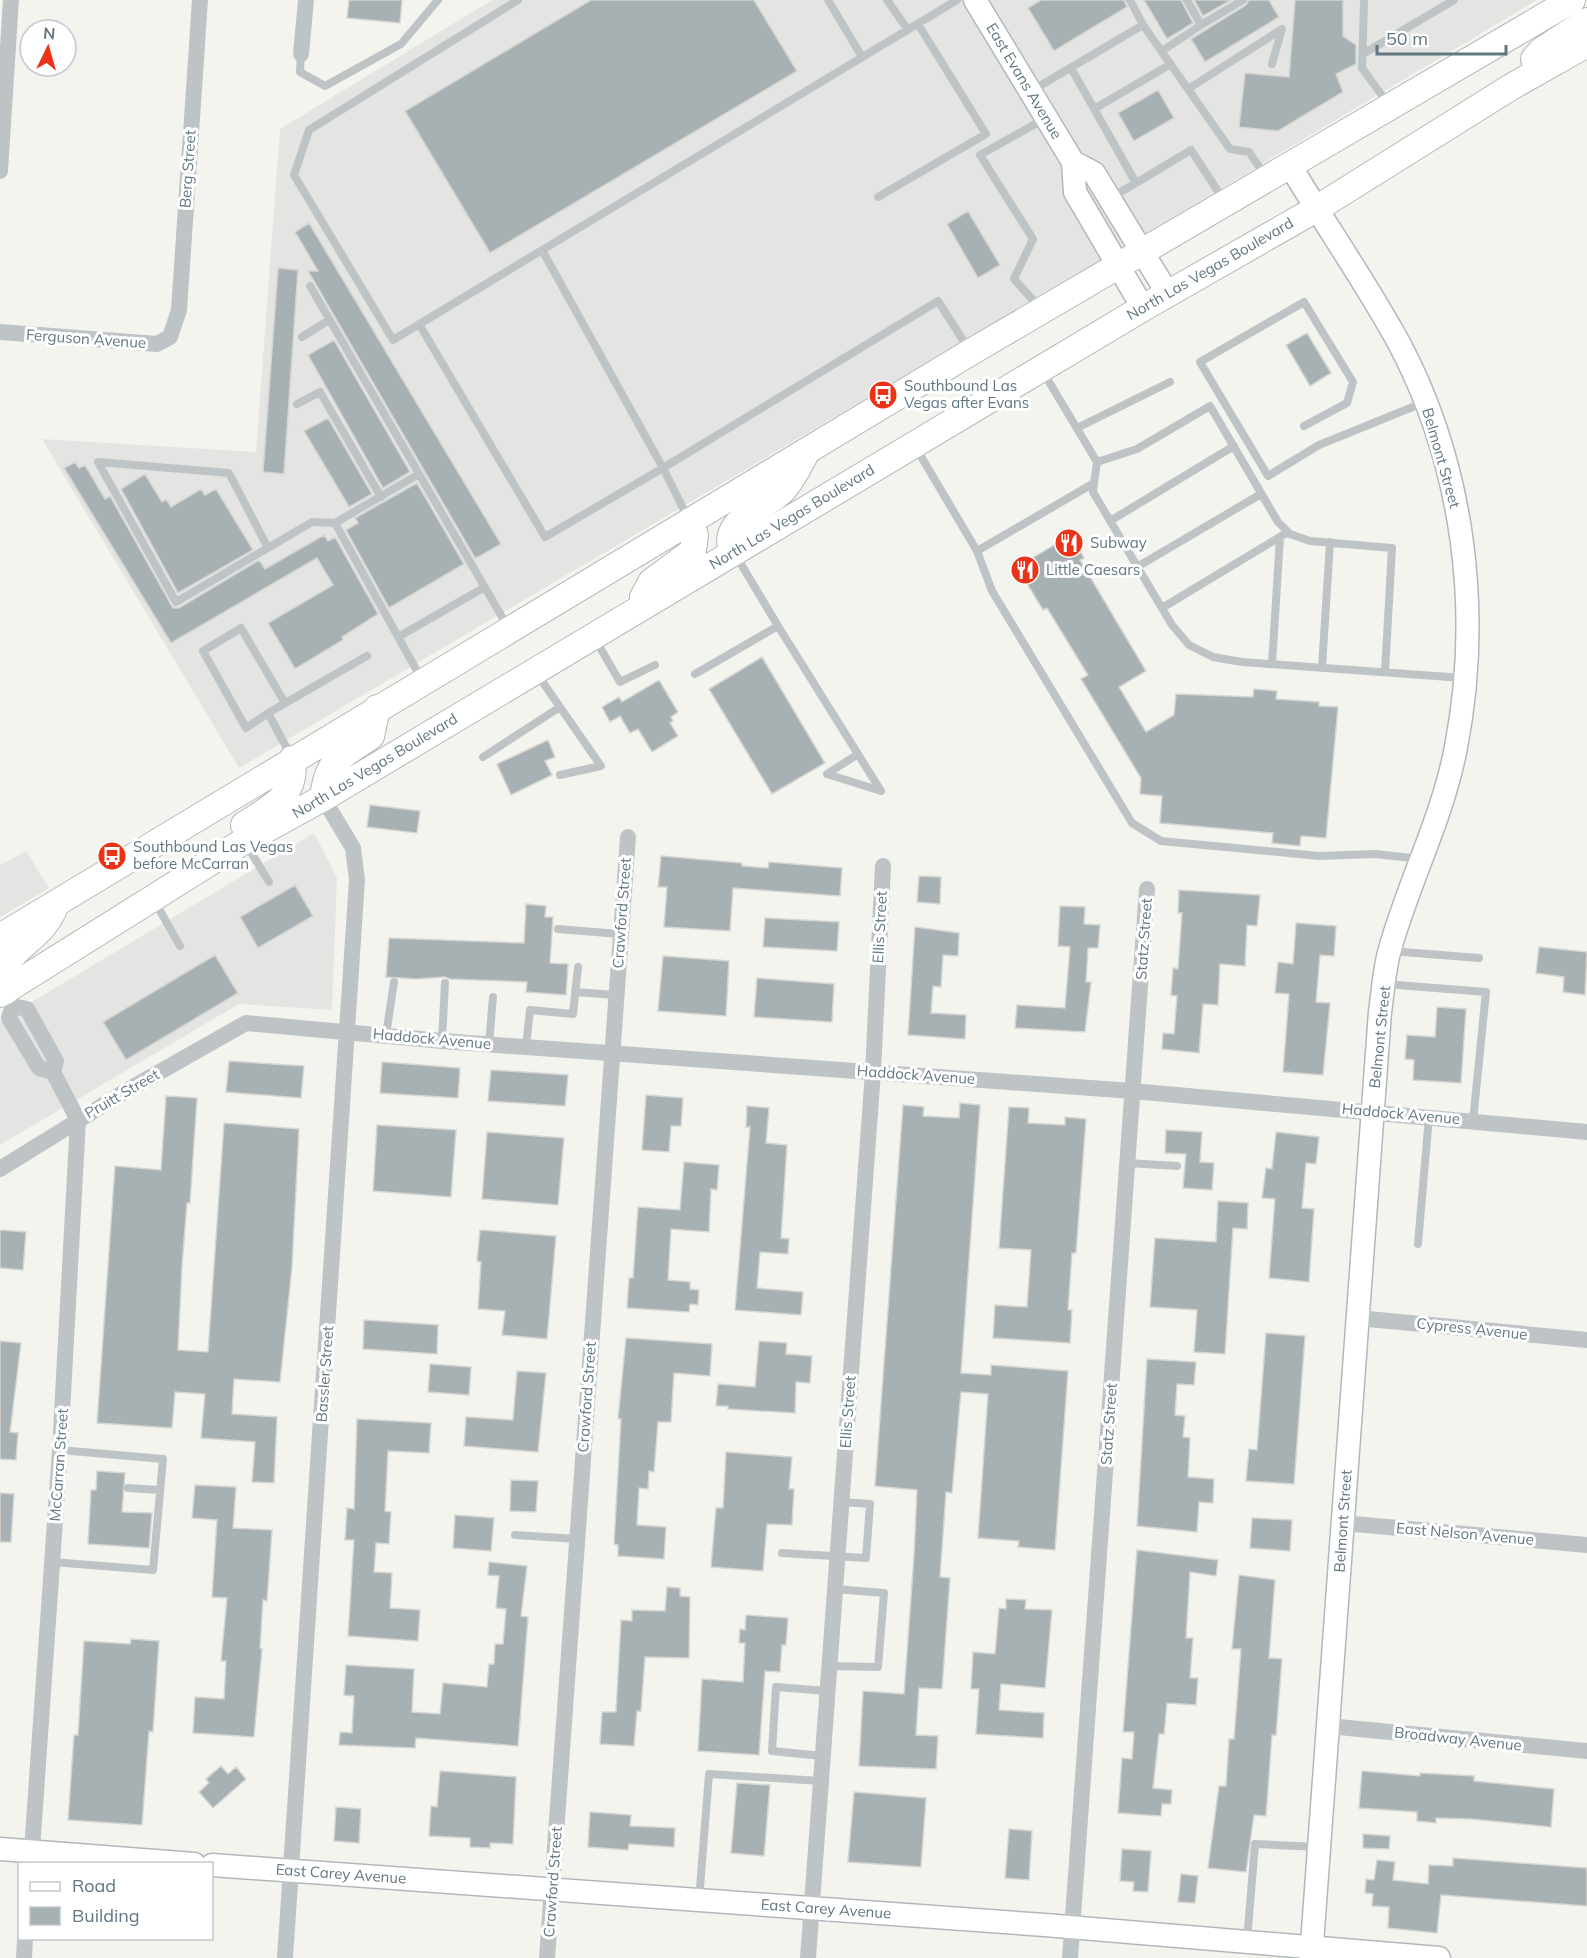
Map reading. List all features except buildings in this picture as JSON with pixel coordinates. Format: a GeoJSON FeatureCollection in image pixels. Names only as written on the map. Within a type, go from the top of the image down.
{"type":"FeatureCollection","features":[{"type":"Feature","properties":{"kind":"main road"},"geometry":{"type":"LineString","coordinates":[[0,937],[971,352],[1291,167],[1572,0]]}},
{"type":"Feature","properties":{"kind":"main road"},"geometry":{"type":"LineString","coordinates":[[1511,87],[1541,51],[1587,21]]}},
{"type":"Feature","properties":{"kind":"main road","name":"North Las Vegas Boulevard"},"geometry":{"type":"LineString","coordinates":[[6,997],[153,898],[235,847],[323,798],[1143,308],[1316,209],[1511,87],[1587,44]]}},
{"type":"Feature","properties":{"kind":"main road"},"geometry":{"type":"LineString","coordinates":[[733,552],[729,542],[732,530],[783,491],[808,450]]}},
{"type":"Feature","properties":{"kind":"main road"},"geometry":{"type":"LineString","coordinates":[[635,610],[651,582],[693,551],[695,535],[690,521]]}},
{"type":"Feature","properties":{"kind":"main road"},"geometry":{"type":"LineString","coordinates":[[323,798],[325,777],[330,767],[371,736],[377,708]]}},
{"type":"Feature","properties":{"kind":"main road"},"geometry":{"type":"LineString","coordinates":[[235,847],[235,832],[271,807],[290,789],[295,776],[292,759]]}},
{"type":"Feature","properties":{"kind":"main road"},"geometry":{"type":"LineString","coordinates":[[6,997],[7,962],[41,932],[51,919],[58,900]]}},
{"type":"Feature","properties":{"kind":"street"},"geometry":{"type":"LineString","coordinates":[[0,171],[11,0]]}},
{"type":"Feature","properties":{"kind":"street","name":"Berg Street"},"geometry":{"type":"LineString","coordinates":[[170,337],[178,310],[200,0]]}},
{"type":"Feature","properties":{"kind":"street"},"geometry":{"type":"LineString","coordinates":[[301,54],[306,0]]}},
{"type":"Feature","properties":{"kind":"street","name":"East Evans Avenue"},"geometry":{"type":"LineString","coordinates":[[975,0],[1073,162],[1075,192],[1143,308]]}},
{"type":"Feature","properties":{"kind":"street","name":"East Evans Avenue"},"geometry":{"type":"LineString","coordinates":[[1073,162],[1094,173],[1168,294]]}},
{"type":"Feature","properties":{"kind":"street","name":"Belmont Street"},"geometry":{"type":"LineString","coordinates":[[1291,167],[1400,345],[1425,402],[1451,480],[1463,547],[1468,613],[1465,678],[1456,747],[1439,815],[1389,951],[1380,1012],[1312,1952]]}},
{"type":"Feature","properties":{"kind":"street","name":"Ferguson Avenue"},"geometry":{"type":"LineString","coordinates":[[0,332],[157,344],[170,337]]}},
{"type":"Feature","properties":{"kind":"street","name":"Bassler Street"},"geometry":{"type":"LineString","coordinates":[[285,1958],[357,880],[352,848],[323,798]]}},
{"type":"Feature","properties":{"kind":"street","name":"Crawford Street"},"geometry":{"type":"LineString","coordinates":[[547,1958],[628,837]]}},
{"type":"Feature","properties":{"kind":"street","name":"Ellis Street"},"geometry":{"type":"LineString","coordinates":[[808,1958],[873,1072],[883,866]]}},
{"type":"Feature","properties":{"kind":"street","name":"Statz Street"},"geometry":{"type":"LineString","coordinates":[[1070,1958],[1147,889]]}},
{"type":"Feature","properties":{"kind":"street"},"geometry":{"type":"LineString","coordinates":[[6,997],[27,1009],[56,1061],[53,1072],[78,1120]]}},
{"type":"Feature","properties":{"kind":"street","name":"Haddock Avenue"},"geometry":{"type":"LineString","coordinates":[[246,1023],[442,1041],[1132,1091],[1587,1132]]}},
{"type":"Feature","properties":{"kind":"street","name":"Pruitt Street"},"geometry":{"type":"LineString","coordinates":[[0,1169],[78,1120],[246,1023]]}},
{"type":"Feature","properties":{"kind":"street","name":"McCarran Street"},"geometry":{"type":"LineString","coordinates":[[31,1858],[60,1450],[78,1120]]}},
{"type":"Feature","properties":{"kind":"street","name":"Cypress Avenue"},"geometry":{"type":"LineString","coordinates":[[1358,1318],[1587,1340]]}},
{"type":"Feature","properties":{"kind":"street","name":"East Nelson Avenue"},"geometry":{"type":"LineString","coordinates":[[1343,1522],[1587,1545]]}},
{"type":"Feature","properties":{"kind":"street","name":"Broadway Avenue"},"geometry":{"type":"LineString","coordinates":[[1328,1726],[1587,1751]]}},
{"type":"Feature","properties":{"kind":"street"},"geometry":{"type":"LineString","coordinates":[[0,1850],[31,1858],[161,1862]]}},
{"type":"Feature","properties":{"kind":"street","name":"East Carey Avenue"},"geometry":{"type":"LineString","coordinates":[[213,1865],[1073,1927],[1247,1941],[1312,1952],[1439,1958]]}},
{"type":"Feature","properties":{"kind":"street"},"geometry":{"type":"LineString","coordinates":[[24,1958],[25,1940]]}},
{"type":"Feature","properties":{"kind":"lane"},"geometry":{"type":"LineString","coordinates":[[301,54],[300,72],[325,86],[401,44],[438,0]]}},
{"type":"Feature","properties":{"kind":"lane"},"geometry":{"type":"LineString","coordinates":[[518,0],[309,130],[294,175],[393,340],[957,0]]}},
{"type":"Feature","properties":{"kind":"lane"},"geometry":{"type":"LineString","coordinates":[[828,0],[862,57]]}},
{"type":"Feature","properties":{"kind":"lane"},"geometry":{"type":"LineString","coordinates":[[887,0],[908,30]]}},
{"type":"Feature","properties":{"kind":"lane"},"geometry":{"type":"LineString","coordinates":[[1130,0],[1143,25],[1230,149],[1249,152],[1268,180]]}},
{"type":"Feature","properties":{"kind":"lane"},"geometry":{"type":"LineString","coordinates":[[1187,0],[1201,25]]}},
{"type":"Feature","properties":{"kind":"lane"},"geometry":{"type":"LineString","coordinates":[[1162,51],[1243,0]]}},
{"type":"Feature","properties":{"kind":"lane"},"geometry":{"type":"LineString","coordinates":[[1364,0],[1362,68],[1391,108]]}},
{"type":"Feature","properties":{"kind":"lane"},"geometry":{"type":"LineString","coordinates":[[1363,54],[1454,0]]}},
{"type":"Feature","properties":{"kind":"lane"},"geometry":{"type":"LineString","coordinates":[[878,197],[986,134],[918,24]]}},
{"type":"Feature","properties":{"kind":"lane"},"geometry":{"type":"LineString","coordinates":[[1031,92],[1143,25]]}},
{"type":"Feature","properties":{"kind":"lane"},"geometry":{"type":"LineString","coordinates":[[1188,89],[1282,29],[1272,64]]}},
{"type":"Feature","properties":{"kind":"lane"},"geometry":{"type":"LineString","coordinates":[[1094,109],[1171,64]]}},
{"type":"Feature","properties":{"kind":"lane"},"geometry":{"type":"LineString","coordinates":[[1071,68],[1136,183]]}},
{"type":"Feature","properties":{"kind":"lane"},"geometry":{"type":"LineString","coordinates":[[1042,311],[1014,279],[1033,239],[980,155],[1046,118]]}},
{"type":"Feature","properties":{"kind":"lane"},"geometry":{"type":"LineString","coordinates":[[1109,198],[1191,150],[1226,204]]}},
{"type":"Feature","properties":{"kind":"lane"},"geometry":{"type":"LineString","coordinates":[[542,250],[690,521]]}},
{"type":"Feature","properties":{"kind":"lane"},"geometry":{"type":"LineString","coordinates":[[310,286],[509,629]]}},
{"type":"Feature","properties":{"kind":"lane"},"geometry":{"type":"LineString","coordinates":[[420,324],[545,537],[938,301],[971,352]]}},
{"type":"Feature","properties":{"kind":"lane"},"geometry":{"type":"LineString","coordinates":[[1304,426],[1347,403],[1353,382],[1304,302],[1200,362],[1268,476],[1319,445],[1425,402]]}},
{"type":"Feature","properties":{"kind":"lane"},"geometry":{"type":"LineString","coordinates":[[302,337],[330,320]]}},
{"type":"Feature","properties":{"kind":"lane"},"geometry":{"type":"LineString","coordinates":[[1041,369],[1098,462],[1093,492],[1172,626],[1189,645],[1213,657],[1272,664],[1465,678]]}},
{"type":"Feature","properties":{"kind":"lane"},"geometry":{"type":"LineString","coordinates":[[1077,428],[1170,382]]}},
{"type":"Feature","properties":{"kind":"lane"},"geometry":{"type":"LineString","coordinates":[[297,404],[320,392],[381,497]]}},
{"type":"Feature","properties":{"kind":"lane"},"geometry":{"type":"LineString","coordinates":[[1098,462],[1137,449],[1210,406],[1278,522],[1288,532],[1310,541],[1392,548],[1385,672]]}},
{"type":"Feature","properties":{"kind":"lane"},"geometry":{"type":"LineString","coordinates":[[914,446],[977,551],[992,591],[1132,823],[1161,841],[1319,856],[1375,854],[1422,859]]}},
{"type":"Feature","properties":{"kind":"lane"},"geometry":{"type":"LineString","coordinates":[[1110,521],[1234,446]]}},
{"type":"Feature","properties":{"kind":"lane"},"geometry":{"type":"LineString","coordinates":[[268,548],[229,473],[98,462],[176,602],[268,548],[312,522],[335,523],[419,474]]}},
{"type":"Feature","properties":{"kind":"lane"},"geometry":{"type":"LineString","coordinates":[[977,551],[1094,483]]}},
{"type":"Feature","properties":{"kind":"lane"},"geometry":{"type":"LineString","coordinates":[[1137,567],[1261,494]]}},
{"type":"Feature","properties":{"kind":"lane"},"geometry":{"type":"LineString","coordinates":[[335,523],[422,681]]}},
{"type":"Feature","properties":{"kind":"lane"},"geometry":{"type":"LineString","coordinates":[[1162,608],[1288,532]]}},
{"type":"Feature","properties":{"kind":"lane"},"geometry":{"type":"LineString","coordinates":[[1272,664],[1280,537]]}},
{"type":"Feature","properties":{"kind":"lane"},"geometry":{"type":"LineString","coordinates":[[1322,668],[1330,542]]}},
{"type":"Feature","properties":{"kind":"lane"},"geometry":{"type":"LineString","coordinates":[[733,552],[881,791],[827,774],[858,754]]}},
{"type":"Feature","properties":{"kind":"lane"},"geometry":{"type":"LineString","coordinates":[[398,637],[485,587]]}},
{"type":"Feature","properties":{"kind":"lane"},"geometry":{"type":"LineString","coordinates":[[695,674],[778,626]]}},
{"type":"Feature","properties":{"kind":"lane"},"geometry":{"type":"LineString","coordinates":[[285,704],[241,628],[203,651],[246,728],[367,656]]}},
{"type":"Feature","properties":{"kind":"lane"},"geometry":{"type":"LineString","coordinates":[[593,636],[620,682],[655,664]]}},
{"type":"Feature","properties":{"kind":"lane"},"geometry":{"type":"LineString","coordinates":[[535,671],[601,766],[560,776]]}},
{"type":"Feature","properties":{"kind":"lane"},"geometry":{"type":"LineString","coordinates":[[483,758],[560,707]]}},
{"type":"Feature","properties":{"kind":"lane"},"geometry":{"type":"LineString","coordinates":[[268,713],[292,759]]}},
{"type":"Feature","properties":{"kind":"lane"},"geometry":{"type":"LineString","coordinates":[[235,847],[269,882]]}},
{"type":"Feature","properties":{"kind":"lane"},"geometry":{"type":"LineString","coordinates":[[153,898],[180,946]]}},
{"type":"Feature","properties":{"kind":"lane"},"geometry":{"type":"LineString","coordinates":[[558,930],[620,934]]}},
{"type":"Feature","properties":{"kind":"lane"},"geometry":{"type":"LineString","coordinates":[[1389,951],[1479,958]]}},
{"type":"Feature","properties":{"kind":"lane"},"geometry":{"type":"LineString","coordinates":[[526,1047],[530,1010],[573,1014],[578,967]]}},
{"type":"Feature","properties":{"kind":"lane"},"geometry":{"type":"LineString","coordinates":[[386,1035],[394,982]]}},
{"type":"Feature","properties":{"kind":"lane"},"geometry":{"type":"LineString","coordinates":[[442,1041],[445,983]]}},
{"type":"Feature","properties":{"kind":"lane"},"geometry":{"type":"LineString","coordinates":[[1385,984],[1486,992],[1473,1121]]}},
{"type":"Feature","properties":{"kind":"lane"},"geometry":{"type":"LineString","coordinates":[[575,992],[616,995]]}},
{"type":"Feature","properties":{"kind":"lane"},"geometry":{"type":"LineString","coordinates":[[489,1044],[493,997]]}},
{"type":"Feature","properties":{"kind":"lane"},"geometry":{"type":"LineString","coordinates":[[1418,1244],[1429,1116]]}},
{"type":"Feature","properties":{"kind":"lane"},"geometry":{"type":"LineString","coordinates":[[1127,1163],[1176,1166]]}},
{"type":"Feature","properties":{"kind":"lane"},"geometry":{"type":"LineString","coordinates":[[52,1562],[153,1570],[160,1490],[162,1458],[60,1450]]}},
{"type":"Feature","properties":{"kind":"lane"},"geometry":{"type":"LineString","coordinates":[[128,1488],[160,1490]]}},
{"type":"Feature","properties":{"kind":"lane"},"geometry":{"type":"LineString","coordinates":[[782,1553],[866,1558],[870,1504],[841,1502]]}},
{"type":"Feature","properties":{"kind":"lane"},"geometry":{"type":"LineString","coordinates":[[515,1535],[577,1539]]}},
{"type":"Feature","properties":{"kind":"lane"},"geometry":{"type":"LineString","coordinates":[[829,1666],[878,1667],[884,1593],[835,1589]]}},
{"type":"Feature","properties":{"kind":"lane"},"geometry":{"type":"LineString","coordinates":[[822,1756],[772,1751],[776,1688],[827,1691]]}},
{"type":"Feature","properties":{"kind":"lane"},"geometry":{"type":"LineString","coordinates":[[699,1900],[709,1774],[821,1781]]}},
{"type":"Feature","properties":{"kind":"lane"},"geometry":{"type":"LineString","coordinates":[[1247,1941],[1255,1844],[1319,1847]]}},
{"type":"Feature","properties":{"kind":"shaded area"},"geometry":{"type":"Polygon","coordinates":[[[492,0],[1537,0],[239,768],[42,439],[256,452],[280,129],[492,0]]]}},
{"type":"Feature","properties":{"kind":"shaded area"},"geometry":{"type":"Polygon","coordinates":[[[314,833],[337,878],[332,1010],[239,1004],[0,1145],[0,1021],[314,833]]]}},
{"type":"Feature","properties":{"kind":"shaded area"},"geometry":{"type":"Polygon","coordinates":[[[26,851],[49,888],[0,917],[0,865],[26,851]]]}},
{"type":"Feature","properties":{"kind":"place","name":"Southbound Las Vegas after Evans"},"geometry":{"type":"Point","coordinates":[883,395]}},
{"type":"Feature","properties":{"kind":"place","name":"Subway"},"geometry":{"type":"Point","coordinates":[1069,543]}},
{"type":"Feature","properties":{"kind":"place","name":"Little Caesars"},"geometry":{"type":"Point","coordinates":[1025,570]}},
{"type":"Feature","properties":{"kind":"place","name":"Southbound Las Vegas before McCarran"},"geometry":{"type":"Point","coordinates":[112,856]}}]}
